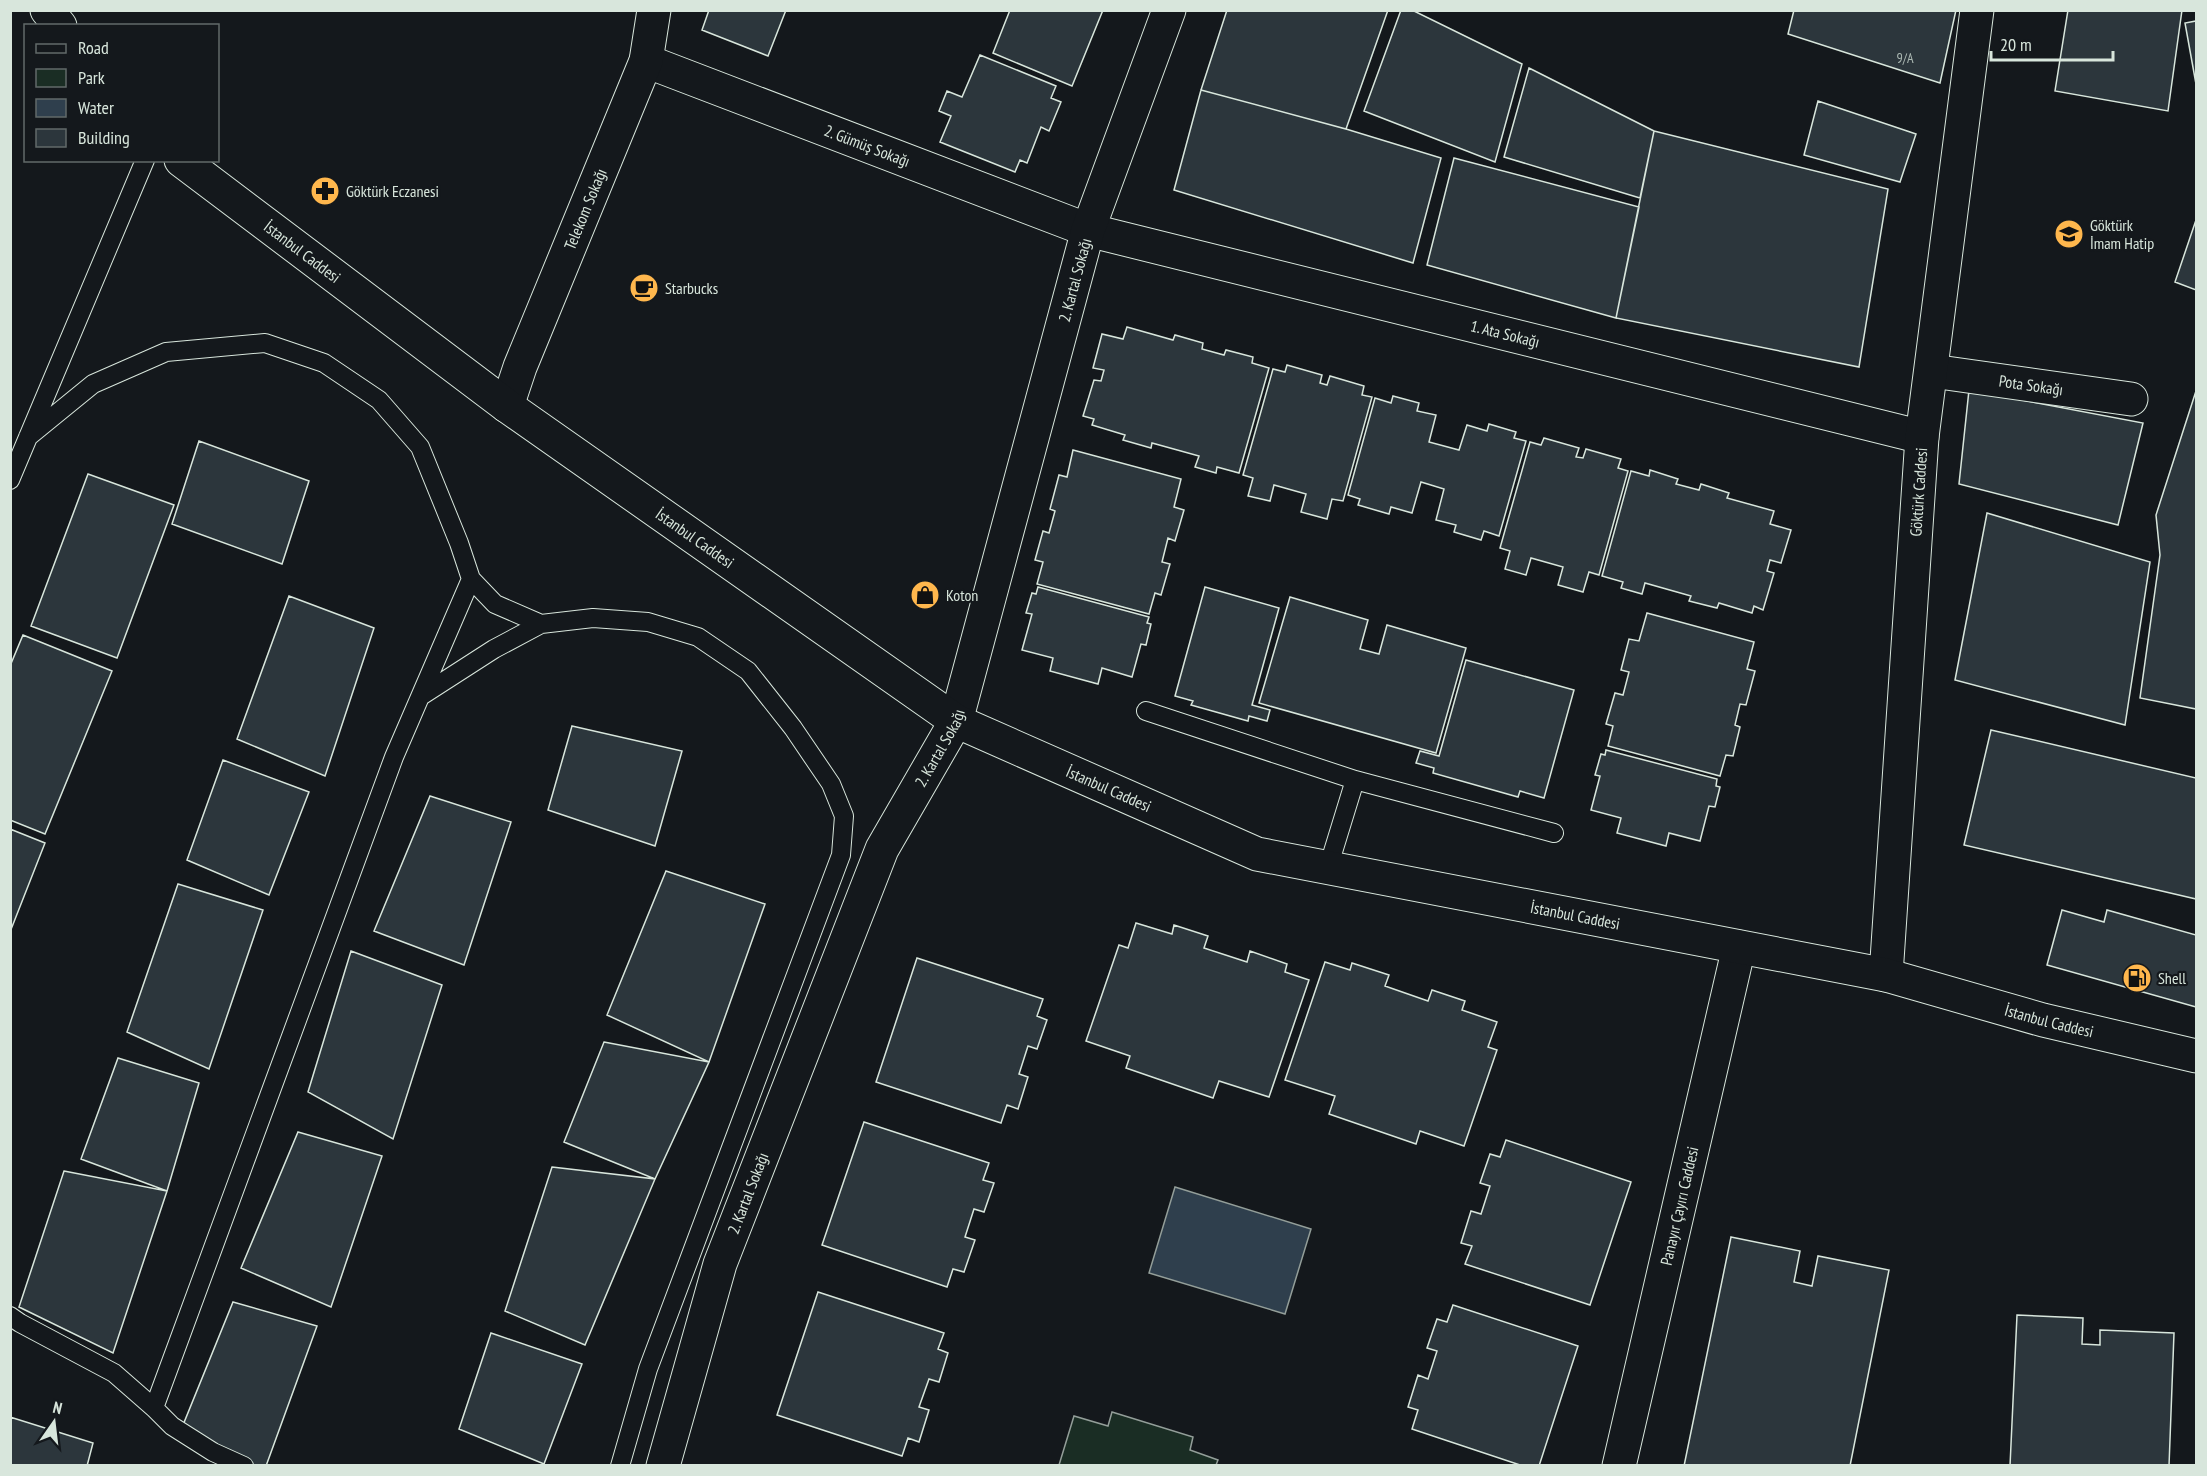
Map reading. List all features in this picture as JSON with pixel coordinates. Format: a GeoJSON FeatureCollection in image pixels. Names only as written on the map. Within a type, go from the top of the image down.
{"type":"FeatureCollection","features":[{"type":"Feature","properties":{"kind":"street"},"geometry":{"type":"LineString","coordinates":[[47,10],[58,24]]}},
{"type":"Feature","properties":{"kind":"street","name":"Telekom Sokağı"},"geometry":{"type":"LineString","coordinates":[[507,406],[520,368],[646,61],[654,10]]}},
{"type":"Feature","properties":{"kind":"street","name":"2. Kartal Sokağı"},"geometry":{"type":"LineString","coordinates":[[663,1466],[720,1264],[873,871],[882,849],[956,721],[1088,230],[1169,10]]}},
{"type":"Feature","properties":{"kind":"street","name":"Göktürk Caddesi"},"geometry":{"type":"LineString","coordinates":[[1886,975],[1922,437],[1977,10]]}},
{"type":"Feature","properties":{"kind":"street","name":"2. Gümüş Sokağı"},"geometry":{"type":"LineString","coordinates":[[646,61],[1088,230]]}},
{"type":"Feature","properties":{"kind":"street","name":"İstanbul Caddesi"},"geometry":{"type":"LineString","coordinates":[[184,162],[507,406],[956,721],[1257,854],[1886,975],[2043,1020],[2196,1056]]}},
{"type":"Feature","properties":{"kind":"street","name":"1. Ata Sokağı"},"geometry":{"type":"LineString","coordinates":[[1088,230],[1922,437]]}},
{"type":"Feature","properties":{"kind":"street","name":"Pota Sokağı"},"geometry":{"type":"LineString","coordinates":[[1932,371],[2131,399]]}},
{"type":"Feature","properties":{"kind":"street","name":"Panayır Çayırı Caddesi"},"geometry":{"type":"LineString","coordinates":[[1619,1466],[1739,947]]}},
{"type":"Feature","properties":{"kind":"lane"},"geometry":{"type":"LineString","coordinates":[[10,480],[144,162]]}},
{"type":"Feature","properties":{"kind":"lane"},"geometry":{"type":"LineString","coordinates":[[28,437],[93,384],[166,352],[265,343],[324,363],[379,400],[420,447],[471,579],[495,604],[541,624]]}},
{"type":"Feature","properties":{"kind":"lane"},"geometry":{"type":"LineString","coordinates":[[154,1408],[394,757],[471,579]]}},
{"type":"Feature","properties":{"kind":"lane"},"geometry":{"type":"LineString","coordinates":[[421,696],[494,649],[541,624],[593,618],[648,622],[698,637],[748,671],[799,737],[831,784],[844,816],[841,855],[831,885],[648,1369],[620,1466]]}},
{"type":"Feature","properties":{"kind":"lane"},"geometry":{"type":"LineString","coordinates":[[1146,711],[1355,780],[1554,834]]}},
{"type":"Feature","properties":{"kind":"lane"},"geometry":{"type":"LineString","coordinates":[[1328,868],[1355,780]]}},
{"type":"Feature","properties":{"kind":"lane"},"geometry":{"type":"LineString","coordinates":[[10,1316],[114,1373],[172,1426],[213,1452],[244,1466]]}},
{"type":"Feature","properties":{"kind":"green space"},"geometry":{"type":"Polygon","coordinates":[[[1112,1412],[1193,1437],[1190,1450],[1218,1460],[1216,1465],[1059,1465],[1074,1416],[1108,1426],[1112,1412]]]}},
{"type":"Feature","properties":{"kind":"water"},"geometry":{"type":"Polygon","coordinates":[[[1175,1187],[1311,1229],[1285,1314],[1149,1273],[1175,1187]]]}},
{"type":"Feature","properties":{"kind":"building"},"geometry":{"type":"Polygon","coordinates":[[[709,10],[786,10],[768,56],[702,30],[709,10]]]}},
{"type":"Feature","properties":{"kind":"building"},"geometry":{"type":"Polygon","coordinates":[[[1010,10],[1103,10],[1072,86],[993,53],[1010,10]]]}},
{"type":"Feature","properties":{"kind":"building"},"geometry":{"type":"Polygon","coordinates":[[[1227,10],[1388,10],[1346,129],[1201,90],[1227,10]]]}},
{"type":"Feature","properties":{"kind":"building"},"geometry":{"type":"Polygon","coordinates":[[[1401,10],[1412,10],[1522,64],[1495,162],[1364,111],[1401,10]]]}},
{"type":"Feature","properties":{"kind":"building"},"geometry":{"type":"Polygon","coordinates":[[[1794,10],[1956,10],[1940,83],[1788,34],[1794,10]]]}},
{"type":"Feature","properties":{"kind":"building"},"geometry":{"type":"Polygon","coordinates":[[[2068,10],[2182,10],[2168,111],[2055,91],[2068,10]]]}},
{"type":"Feature","properties":{"kind":"building"},"geometry":{"type":"Polygon","coordinates":[[[2196,21],[2196,84],[2185,23],[2196,21]]]}},
{"type":"Feature","properties":{"kind":"building"},"geometry":{"type":"Polygon","coordinates":[[[980,55],[1056,86],[1051,98],[1061,102],[1049,131],[1041,127],[1027,163],[1020,160],[1015,172],[940,142],[951,116],[939,111],[947,91],[962,97],[980,55]]]}},
{"type":"Feature","properties":{"kind":"building"},"geometry":{"type":"Polygon","coordinates":[[[1529,68],[1654,131],[1640,198],[1504,157],[1529,68]]]}},
{"type":"Feature","properties":{"kind":"building"},"geometry":{"type":"Polygon","coordinates":[[[1201,90],[1346,129],[1441,158],[1413,263],[1174,190],[1201,90]]]}},
{"type":"Feature","properties":{"kind":"building"},"geometry":{"type":"Polygon","coordinates":[[[1818,101],[1916,134],[1900,182],[1804,155],[1818,101]]]}},
{"type":"Feature","properties":{"kind":"building"},"geometry":{"type":"Polygon","coordinates":[[[1654,131],[1888,189],[1859,367],[1616,318],[1654,131]]]}},
{"type":"Feature","properties":{"kind":"building"},"geometry":{"type":"Polygon","coordinates":[[[1454,158],[1639,207],[1616,318],[1427,265],[1454,158]]]}},
{"type":"Feature","properties":{"kind":"building"},"geometry":{"type":"Polygon","coordinates":[[[2196,220],[2196,290],[2175,282],[2196,220]]]}},
{"type":"Feature","properties":{"kind":"building"},"geometry":{"type":"Polygon","coordinates":[[[1127,327],[1173,340],[1175,335],[1203,343],[1202,349],[1224,355],[1226,350],[1253,357],[1252,363],[1269,368],[1239,473],[1217,467],[1216,473],[1195,467],[1199,456],[1152,443],[1151,448],[1123,440],[1125,435],[1092,425],[1094,419],[1083,416],[1094,380],[1101,381],[1104,370],[1093,368],[1102,334],[1123,339],[1127,327]]]}},
{"type":"Feature","properties":{"kind":"building"},"geometry":{"type":"Polygon","coordinates":[[[1287,365],[1322,375],[1320,383],[1327,385],[1330,376],[1364,386],[1362,395],[1372,397],[1343,501],[1332,499],[1327,519],[1301,512],[1306,494],[1274,485],[1270,501],[1248,496],[1253,478],[1243,475],[1273,369],[1285,372],[1287,365]]]}},
{"type":"Feature","properties":{"kind":"building"},"geometry":{"type":"Polygon","coordinates":[[[1969,390],[2143,423],[2118,525],[1959,484],[1969,390]]]}},
{"type":"Feature","properties":{"kind":"building"},"geometry":{"type":"Polygon","coordinates":[[[2196,391],[2196,709],[2140,698],[2160,555],[2156,515],[2196,391]]]}},
{"type":"Feature","properties":{"kind":"building"},"geometry":{"type":"Polygon","coordinates":[[[1393,396],[1419,403],[1417,411],[1436,415],[1429,442],[1459,450],[1467,425],[1487,431],[1489,424],[1516,432],[1514,438],[1526,441],[1499,536],[1484,531],[1481,540],[1454,532],[1456,525],[1436,520],[1444,489],[1421,482],[1412,513],[1391,507],[1389,514],[1358,505],[1360,499],[1348,495],[1375,398],[1391,403],[1393,396]]]}},
{"type":"Feature","properties":{"kind":"building"},"geometry":{"type":"Polygon","coordinates":[[[1544,438],[1579,448],[1576,457],[1583,458],[1586,449],[1621,459],[1618,468],[1628,471],[1599,575],[1589,572],[1583,592],[1558,585],[1563,567],[1531,558],[1526,575],[1505,569],[1510,551],[1500,548],[1530,442],[1541,445],[1544,438]]]}},
{"type":"Feature","properties":{"kind":"building"},"geometry":{"type":"Polygon","coordinates":[[[199,441],[309,481],[282,564],[172,524],[199,441]]]}},
{"type":"Feature","properties":{"kind":"building"},"geometry":{"type":"Polygon","coordinates":[[[1073,450],[1181,479],[1174,507],[1184,510],[1175,541],[1168,538],[1162,562],[1170,564],[1161,595],[1155,593],[1149,614],[1037,584],[1043,562],[1035,560],[1043,531],[1049,533],[1055,511],[1050,509],[1059,475],[1067,477],[1073,450]]]}},
{"type":"Feature","properties":{"kind":"building"},"geometry":{"type":"Polygon","coordinates":[[[1650,470],[1678,479],[1676,484],[1699,490],[1701,484],[1729,493],[1727,498],[1774,511],[1770,524],[1791,530],[1781,563],[1770,560],[1767,571],[1774,573],[1763,610],[1754,606],[1752,613],[1719,603],[1717,608],[1689,601],[1691,596],[1645,583],[1642,594],[1621,588],[1623,582],[1602,576],[1631,471],[1649,476],[1650,470]]]}},
{"type":"Feature","properties":{"kind":"building"},"geometry":{"type":"Polygon","coordinates":[[[88,474],[174,505],[117,658],[31,626],[88,474]]]}},
{"type":"Feature","properties":{"kind":"building"},"geometry":{"type":"Polygon","coordinates":[[[1987,513],[2150,562],[2125,725],[1955,680],[1987,513]]]}},
{"type":"Feature","properties":{"kind":"building"},"geometry":{"type":"Polygon","coordinates":[[[1038,587],[1149,617],[1147,623],[1151,624],[1146,645],[1141,644],[1132,677],[1102,668],[1098,684],[1050,671],[1053,658],[1022,650],[1032,614],[1026,613],[1032,593],[1036,594],[1038,587]]]}},
{"type":"Feature","properties":{"kind":"building"},"geometry":{"type":"Polygon","coordinates":[[[1205,587],[1279,608],[1252,705],[1270,710],[1267,721],[1249,716],[1248,721],[1191,705],[1193,701],[1175,696],[1205,587]]]}},
{"type":"Feature","properties":{"kind":"building"},"geometry":{"type":"Polygon","coordinates":[[[289,596],[374,628],[325,776],[237,739],[289,596]]]}},
{"type":"Feature","properties":{"kind":"building"},"geometry":{"type":"Polygon","coordinates":[[[1290,597],[1368,620],[1360,649],[1379,654],[1387,625],[1466,648],[1436,753],[1259,703],[1290,597]]]}},
{"type":"Feature","properties":{"kind":"building"},"geometry":{"type":"Polygon","coordinates":[[[1647,613],[1754,642],[1747,669],[1755,671],[1746,705],[1740,704],[1735,725],[1740,727],[1733,756],[1726,755],[1720,776],[1608,746],[1613,726],[1606,724],[1615,693],[1623,695],[1629,672],[1621,670],[1629,639],[1639,641],[1647,613]]]}},
{"type":"Feature","properties":{"kind":"building"},"geometry":{"type":"Polygon","coordinates":[[[23,635],[112,671],[45,834],[10,820],[10,666],[23,635]]]}},
{"type":"Feature","properties":{"kind":"building"},"geometry":{"type":"Polygon","coordinates":[[[1466,660],[1574,690],[1544,798],[1520,791],[1518,797],[1433,773],[1434,768],[1416,763],[1420,751],[1439,756],[1466,660]]]}},
{"type":"Feature","properties":{"kind":"building"},"geometry":{"type":"Polygon","coordinates":[[[572,726],[682,751],[655,846],[548,810],[572,726]]]}},
{"type":"Feature","properties":{"kind":"building"},"geometry":{"type":"Polygon","coordinates":[[[1991,730],[2196,778],[2196,899],[1964,845],[1991,730]]]}},
{"type":"Feature","properties":{"kind":"building"},"geometry":{"type":"Polygon","coordinates":[[[1606,750],[1717,779],[1716,786],[1720,787],[1715,807],[1709,806],[1700,841],[1669,833],[1666,846],[1617,833],[1621,818],[1591,810],[1600,776],[1595,775],[1601,754],[1605,755],[1606,750]]]}},
{"type":"Feature","properties":{"kind":"building"},"geometry":{"type":"Polygon","coordinates":[[[223,760],[309,792],[269,895],[187,860],[223,760]]]}},
{"type":"Feature","properties":{"kind":"building"},"geometry":{"type":"Polygon","coordinates":[[[430,796],[511,822],[464,965],[374,931],[430,796]]]}},
{"type":"Feature","properties":{"kind":"building"},"geometry":{"type":"Polygon","coordinates":[[[10,829],[45,843],[10,932],[10,829]]]}},
{"type":"Feature","properties":{"kind":"building"},"geometry":{"type":"Polygon","coordinates":[[[666,871],[765,904],[709,1062],[607,1015],[666,871]]]}},
{"type":"Feature","properties":{"kind":"building"},"geometry":{"type":"Polygon","coordinates":[[[178,884],[263,910],[209,1069],[127,1032],[178,884]]]}},
{"type":"Feature","properties":{"kind":"building"},"geometry":{"type":"Polygon","coordinates":[[[2062,910],[2104,922],[2107,910],[2196,935],[2196,1007],[2047,965],[2062,910]]]}},
{"type":"Feature","properties":{"kind":"building"},"geometry":{"type":"Polygon","coordinates":[[[1136,923],[1172,934],[1174,925],[1208,936],[1204,948],[1247,962],[1250,951],[1287,964],[1285,972],[1309,980],[1269,1097],[1219,1081],[1213,1098],[1126,1068],[1130,1056],[1086,1041],[1119,945],[1128,948],[1136,923]]]}},
{"type":"Feature","properties":{"kind":"building"},"geometry":{"type":"Polygon","coordinates":[[[351,951],[442,985],[393,1139],[308,1092],[351,951]]]}},
{"type":"Feature","properties":{"kind":"building"},"geometry":{"type":"Polygon","coordinates":[[[917,958],[1043,999],[1037,1016],[1047,1020],[1037,1049],[1028,1046],[1019,1074],[1028,1077],[1018,1109],[1007,1105],[1001,1123],[876,1082],[917,958]]]}},
{"type":"Feature","properties":{"kind":"building"},"geometry":{"type":"Polygon","coordinates":[[[1325,962],[1350,970],[1352,963],[1389,975],[1385,986],[1428,1001],[1432,990],[1465,1001],[1462,1010],[1497,1022],[1488,1047],[1497,1050],[1464,1146],[1420,1131],[1416,1144],[1329,1114],[1335,1096],[1285,1080],[1325,962]]]}},
{"type":"Feature","properties":{"kind":"building"},"geometry":{"type":"Polygon","coordinates":[[[604,1042],[709,1062],[655,1179],[564,1142],[604,1042]]]}},
{"type":"Feature","properties":{"kind":"building"},"geometry":{"type":"Polygon","coordinates":[[[118,1058],[199,1083],[167,1191],[81,1159],[118,1058]]]}},
{"type":"Feature","properties":{"kind":"building"},"geometry":{"type":"Polygon","coordinates":[[[864,1122],[989,1163],[983,1180],[994,1183],[984,1212],[974,1209],[965,1237],[975,1240],[964,1272],[953,1269],[947,1287],[822,1245],[864,1122]]]}},
{"type":"Feature","properties":{"kind":"building"},"geometry":{"type":"Polygon","coordinates":[[[298,1132],[382,1156],[331,1307],[241,1268],[298,1132]]]}},
{"type":"Feature","properties":{"kind":"building"},"geometry":{"type":"Polygon","coordinates":[[[1506,1140],[1631,1182],[1590,1305],[1465,1264],[1472,1246],[1461,1243],[1471,1211],[1481,1214],[1490,1186],[1480,1183],[1490,1154],[1500,1157],[1506,1140]]]}},
{"type":"Feature","properties":{"kind":"building"},"geometry":{"type":"Polygon","coordinates":[[[552,1167],[655,1179],[585,1345],[505,1311],[552,1167]]]}},
{"type":"Feature","properties":{"kind":"building"},"geometry":{"type":"Polygon","coordinates":[[[64,1171],[167,1191],[113,1353],[19,1307],[64,1171]]]}},
{"type":"Feature","properties":{"kind":"building"},"geometry":{"type":"Polygon","coordinates":[[[1731,1237],[1800,1251],[1794,1282],[1812,1286],[1818,1256],[1889,1270],[1850,1466],[1684,1466],[1731,1237]]]}},
{"type":"Feature","properties":{"kind":"building"},"geometry":{"type":"Polygon","coordinates":[[[818,1292],[944,1333],[938,1349],[948,1353],[939,1382],[929,1379],[919,1407],[929,1410],[919,1442],[908,1438],[902,1456],[777,1415],[818,1292]]]}},
{"type":"Feature","properties":{"kind":"building"},"geometry":{"type":"Polygon","coordinates":[[[233,1302],[317,1326],[266,1466],[254,1466],[181,1430],[233,1302]]]}},
{"type":"Feature","properties":{"kind":"building"},"geometry":{"type":"Polygon","coordinates":[[[1453,1305],[1578,1346],[1539,1466],[1523,1466],[1412,1429],[1418,1410],[1408,1407],[1418,1375],[1428,1379],[1437,1351],[1427,1348],[1437,1319],[1447,1322],[1453,1305]]]}},
{"type":"Feature","properties":{"kind":"building"},"geometry":{"type":"Polygon","coordinates":[[[2017,1315],[2083,1318],[2082,1344],[2100,1345],[2100,1330],[2174,1333],[2169,1466],[2010,1466],[2017,1315]]]}},
{"type":"Feature","properties":{"kind":"building"},"geometry":{"type":"Polygon","coordinates":[[[491,1333],[582,1364],[544,1464],[459,1429],[491,1333]]]}},
{"type":"Feature","properties":{"kind":"building"},"geometry":{"type":"Polygon","coordinates":[[[10,1417],[93,1443],[87,1466],[10,1466],[10,1417]]]}},
{"type":"Feature","properties":{"kind":"place","name":"Göktürk Eczanesi"},"geometry":{"type":"Point","coordinates":[325,191]}},
{"type":"Feature","properties":{"kind":"place","name":"Göktürk İmam Hatip"},"geometry":{"type":"Point","coordinates":[2069,234]}},
{"type":"Feature","properties":{"kind":"place","name":"Starbucks"},"geometry":{"type":"Point","coordinates":[644,288]}},
{"type":"Feature","properties":{"kind":"place","name":"Koton"},"geometry":{"type":"Point","coordinates":[925,595]}},
{"type":"Feature","properties":{"kind":"place","name":"Shell"},"geometry":{"type":"Point","coordinates":[2137,978]}}]}
